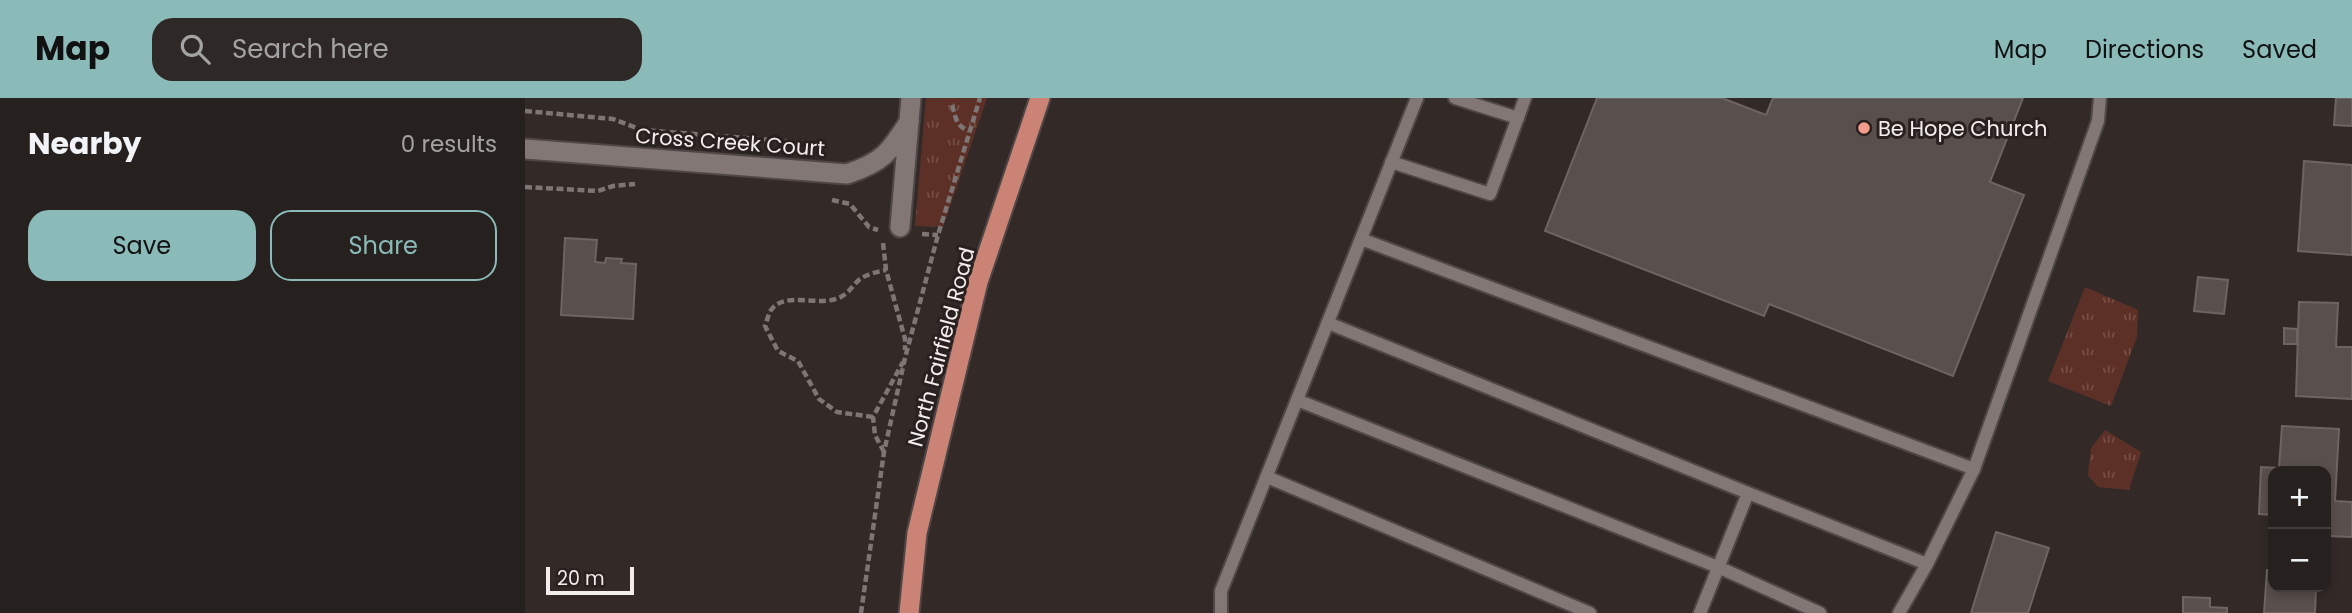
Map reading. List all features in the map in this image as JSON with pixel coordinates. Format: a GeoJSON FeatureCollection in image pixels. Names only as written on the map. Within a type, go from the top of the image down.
{"type":"FeatureCollection","features":[{"type":"Feature","properties":{"kind":"main road","name":"North Fairfield Road"},"geometry":{"type":"LineString","coordinates":[[909,613],[917,533],[978,282],[1039,98]]}},
{"type":"Feature","properties":{"kind":"street"},"geometry":{"type":"LineString","coordinates":[[906,230],[911,98]]}},
{"type":"Feature","properties":{"kind":"street","name":"Cross Creek Court"},"geometry":{"type":"LineString","coordinates":[[525,149],[847,174],[871,166],[891,150],[909,122]]}},
{"type":"Feature","properties":{"kind":"lane"},"geometry":{"type":"LineString","coordinates":[[1221,613],[1221,591],[1417,98]]}},
{"type":"Feature","properties":{"kind":"lane"},"geometry":{"type":"LineString","coordinates":[[1455,98],[1518,118]]}},
{"type":"Feature","properties":{"kind":"lane"},"geometry":{"type":"LineString","coordinates":[[1391,162],[1490,194],[1525,98]]}},
{"type":"Feature","properties":{"kind":"lane"},"geometry":{"type":"LineString","coordinates":[[1899,613],[1927,564],[1974,469],[2098,121],[2100,98]]}},
{"type":"Feature","properties":{"kind":"lane"},"geometry":{"type":"LineString","coordinates":[[1361,239],[1974,469]]}},
{"type":"Feature","properties":{"kind":"lane"},"geometry":{"type":"LineString","coordinates":[[1328,323],[1927,564]]}},
{"type":"Feature","properties":{"kind":"lane"},"geometry":{"type":"LineString","coordinates":[[1297,400],[1718,567],[1820,613]]}},
{"type":"Feature","properties":{"kind":"lane"},"geometry":{"type":"LineString","coordinates":[[1267,477],[1590,613]]}},
{"type":"Feature","properties":{"kind":"lane"},"geometry":{"type":"LineString","coordinates":[[1700,613],[1748,493]]}},
{"type":"Feature","properties":{"kind":"path"},"geometry":{"type":"LineString","coordinates":[[860,613],[884,452],[905,358],[968,131],[980,98]]}},
{"type":"Feature","properties":{"kind":"path"},"geometry":{"type":"LineString","coordinates":[[952,105],[954,118],[959,126],[968,131]]}},
{"type":"Feature","properties":{"kind":"path"},"geometry":{"type":"LineString","coordinates":[[525,111],[613,118],[642,130],[822,144],[821,152]]}},
{"type":"Feature","properties":{"kind":"path"},"geometry":{"type":"LineString","coordinates":[[525,187],[599,191],[613,186],[637,184]]}},
{"type":"Feature","properties":{"kind":"path"},"geometry":{"type":"LineString","coordinates":[[825,199],[850,204],[869,228],[883,231],[886,270],[905,339],[905,358],[873,417],[875,435],[884,452]]}},
{"type":"Feature","properties":{"kind":"path"},"geometry":{"type":"LineString","coordinates":[[906,230],[938,235]]}},
{"type":"Feature","properties":{"kind":"path"},"geometry":{"type":"LineString","coordinates":[[873,417],[837,412],[819,399],[798,361],[778,351],[765,326],[772,309],[782,302],[798,299],[823,303],[844,296],[859,280],[886,270]]}},
{"type":"Feature","properties":{"kind":"green space"},"geometry":{"type":"Polygon","coordinates":[[[926,98],[987,98],[943,227],[915,226],[926,98]]]}},
{"type":"Feature","properties":{"kind":"green space"},"geometry":{"type":"Polygon","coordinates":[[[2085,287],[2138,310],[2137,337],[2111,406],[2048,381],[2085,287]]]}},
{"type":"Feature","properties":{"kind":"green space"},"geometry":{"type":"Polygon","coordinates":[[[2105,430],[2141,452],[2129,490],[2098,487],[2088,475],[2091,448],[2105,430]]]}},
{"type":"Feature","properties":{"kind":"building"},"geometry":{"type":"Polygon","coordinates":[[[1597,98],[1722,98],[1766,115],[1773,98],[2023,98],[1990,182],[2024,195],[1953,376],[1769,304],[1764,316],[1545,231],[1597,98]]]}},
{"type":"Feature","properties":{"kind":"building"},"geometry":{"type":"Polygon","coordinates":[[[2336,98],[2352,98],[2352,126],[2334,125],[2336,98]]]}},
{"type":"Feature","properties":{"kind":"building"},"geometry":{"type":"Polygon","coordinates":[[[2304,161],[2352,165],[2352,255],[2298,251],[2304,161]]]}},
{"type":"Feature","properties":{"kind":"building"},"geometry":{"type":"Polygon","coordinates":[[[565,238],[597,240],[595,262],[605,263],[606,258],[622,259],[621,263],[636,264],[633,319],[561,315],[565,238]]]}},
{"type":"Feature","properties":{"kind":"building"},"geometry":{"type":"Polygon","coordinates":[[[2198,277],[2228,280],[2224,314],[2194,311],[2198,277]]]}},
{"type":"Feature","properties":{"kind":"building"},"geometry":{"type":"Polygon","coordinates":[[[2299,302],[2338,303],[2336,347],[2352,347],[2352,399],[2296,396],[2299,302]]]}},
{"type":"Feature","properties":{"kind":"building"},"geometry":{"type":"Polygon","coordinates":[[[2284,328],[2297,329],[2297,344],[2284,344],[2284,328]]]}},
{"type":"Feature","properties":{"kind":"building"},"geometry":{"type":"Polygon","coordinates":[[[2282,426],[2339,429],[2335,501],[2352,502],[2352,537],[2331,536],[2331,466],[2279,466],[2282,426]]]}},
{"type":"Feature","properties":{"kind":"building"},"geometry":{"type":"Polygon","coordinates":[[[2261,467],[2268,467],[2268,515],[2259,514],[2261,467]]]}},
{"type":"Feature","properties":{"kind":"building"},"geometry":{"type":"Polygon","coordinates":[[[1996,532],[2049,548],[2028,613],[1971,613],[1996,532]]]}},
{"type":"Feature","properties":{"kind":"building"},"geometry":{"type":"Polygon","coordinates":[[[2267,570],[2268,592],[2316,592],[2315,613],[2264,613],[2267,570]]]}},
{"type":"Feature","properties":{"kind":"building"},"geometry":{"type":"Polygon","coordinates":[[[2183,597],[2210,598],[2210,607],[2227,608],[2227,613],[2183,613],[2183,597]]]}},
{"type":"Feature","properties":{"kind":"place","name":"Be Hope Church"},"geometry":{"type":"Point","coordinates":[1864,128]}}]}
